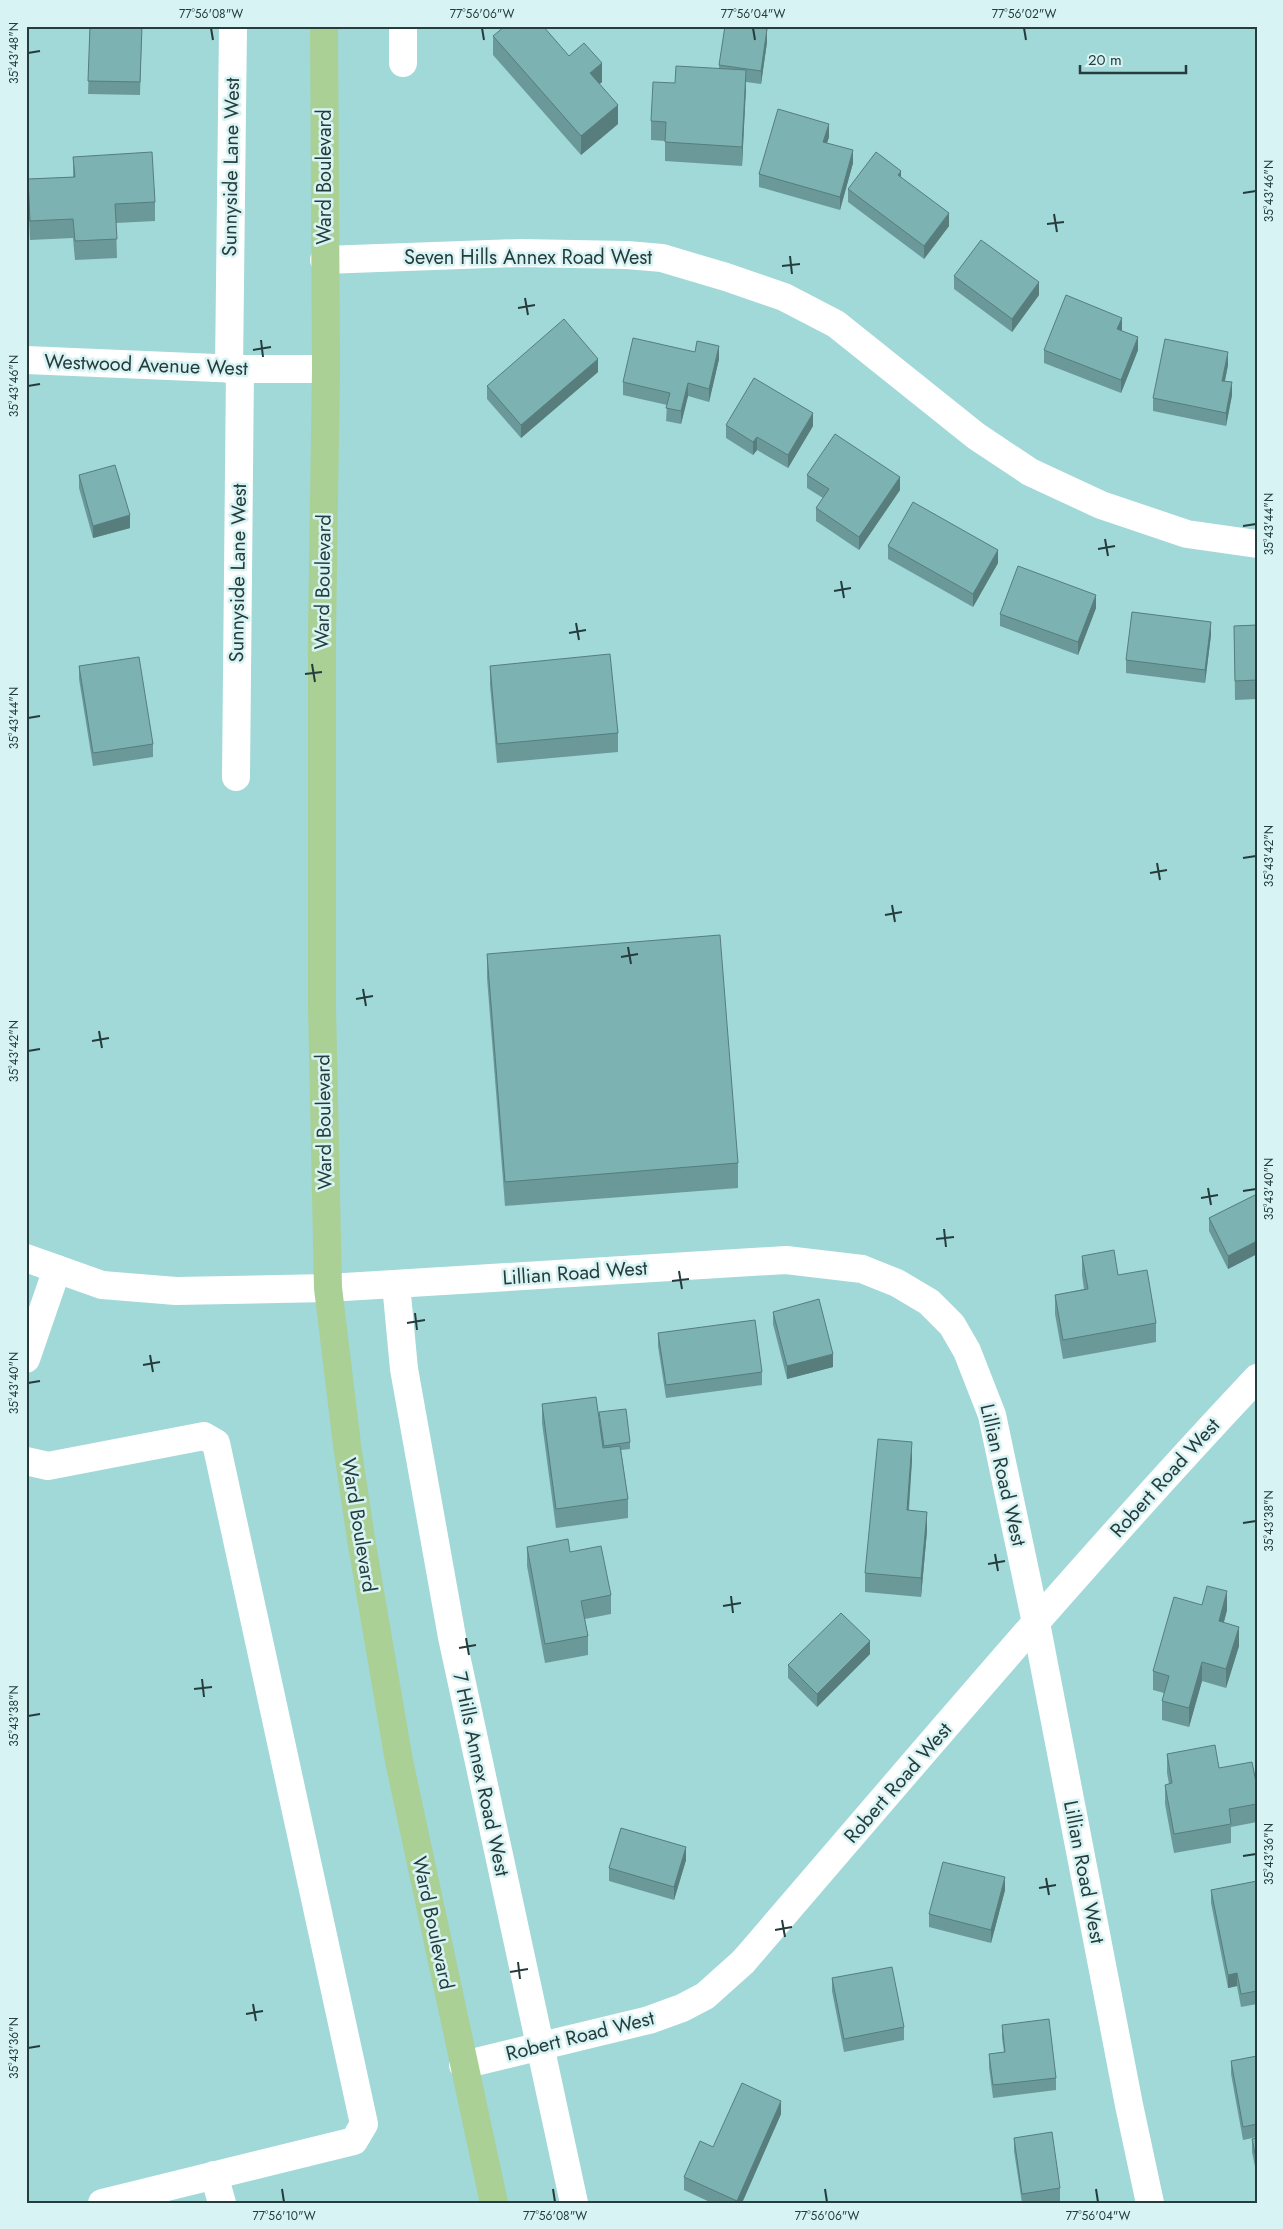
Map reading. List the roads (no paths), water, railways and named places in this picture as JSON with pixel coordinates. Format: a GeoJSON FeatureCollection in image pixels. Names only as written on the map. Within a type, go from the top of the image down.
{"type":"FeatureCollection","features":[{"type":"Feature","properties":{"kind":"main road","name":"Ward Boulevard"},"geometry":{"type":"LineString","coordinates":[[324,26],[326,369],[322,632],[322,979],[328,1288],[360,1539],[399,1761],[494,2203]]}},
{"type":"Feature","properties":{"kind":"street","name":"Sunnyside Lane West"},"geometry":{"type":"LineString","coordinates":[[233,26],[236,778]]}},
{"type":"Feature","properties":{"kind":"street"},"geometry":{"type":"LineString","coordinates":[[403,26],[403,63]]}},
{"type":"Feature","properties":{"kind":"street","name":"Seven Hills Annex Road West"},"geometry":{"type":"LineString","coordinates":[[324,260],[520,253],[627,255],[662,258],[726,277],[784,297],[836,324],[976,436],[1030,472],[1100,505],[1187,534],[1257,544]]}},
{"type":"Feature","properties":{"kind":"street","name":"Westwood Avenue West"},"geometry":{"type":"LineString","coordinates":[[26,360],[234,369],[326,369]]}},
{"type":"Feature","properties":{"kind":"street","name":"Lillian Road West"},"geometry":{"type":"LineString","coordinates":[[26,1258],[102,1285],[176,1291],[328,1288],[786,1260],[862,1269],[897,1283],[929,1302],[952,1325],[967,1350],[992,1415],[1036,1623],[1129,2105],[1150,2203]]}},
{"type":"Feature","properties":{"kind":"street"},"geometry":{"type":"LineString","coordinates":[[26,1359],[57,1269]]}},
{"type":"Feature","properties":{"kind":"street","name":"7 Hills Annex Road West"},"geometry":{"type":"LineString","coordinates":[[396,1284],[404,1369],[452,1637],[574,2203]]}},
{"type":"Feature","properties":{"kind":"street","name":"Robert Road West"},"geometry":{"type":"LineString","coordinates":[[463,2065],[649,2020],[682,2008],[705,1996],[743,1962],[1036,1623],[1181,1459],[1257,1378]]}},
{"type":"Feature","properties":{"kind":"street"},"geometry":{"type":"LineString","coordinates":[[26,1461],[48,1466],[204,1436],[216,1443],[364,2124],[354,2141],[102,2203]]}},
{"type":"Feature","properties":{"kind":"street"},"geometry":{"type":"LineString","coordinates":[[214,2175],[222,2203]]}}]}
